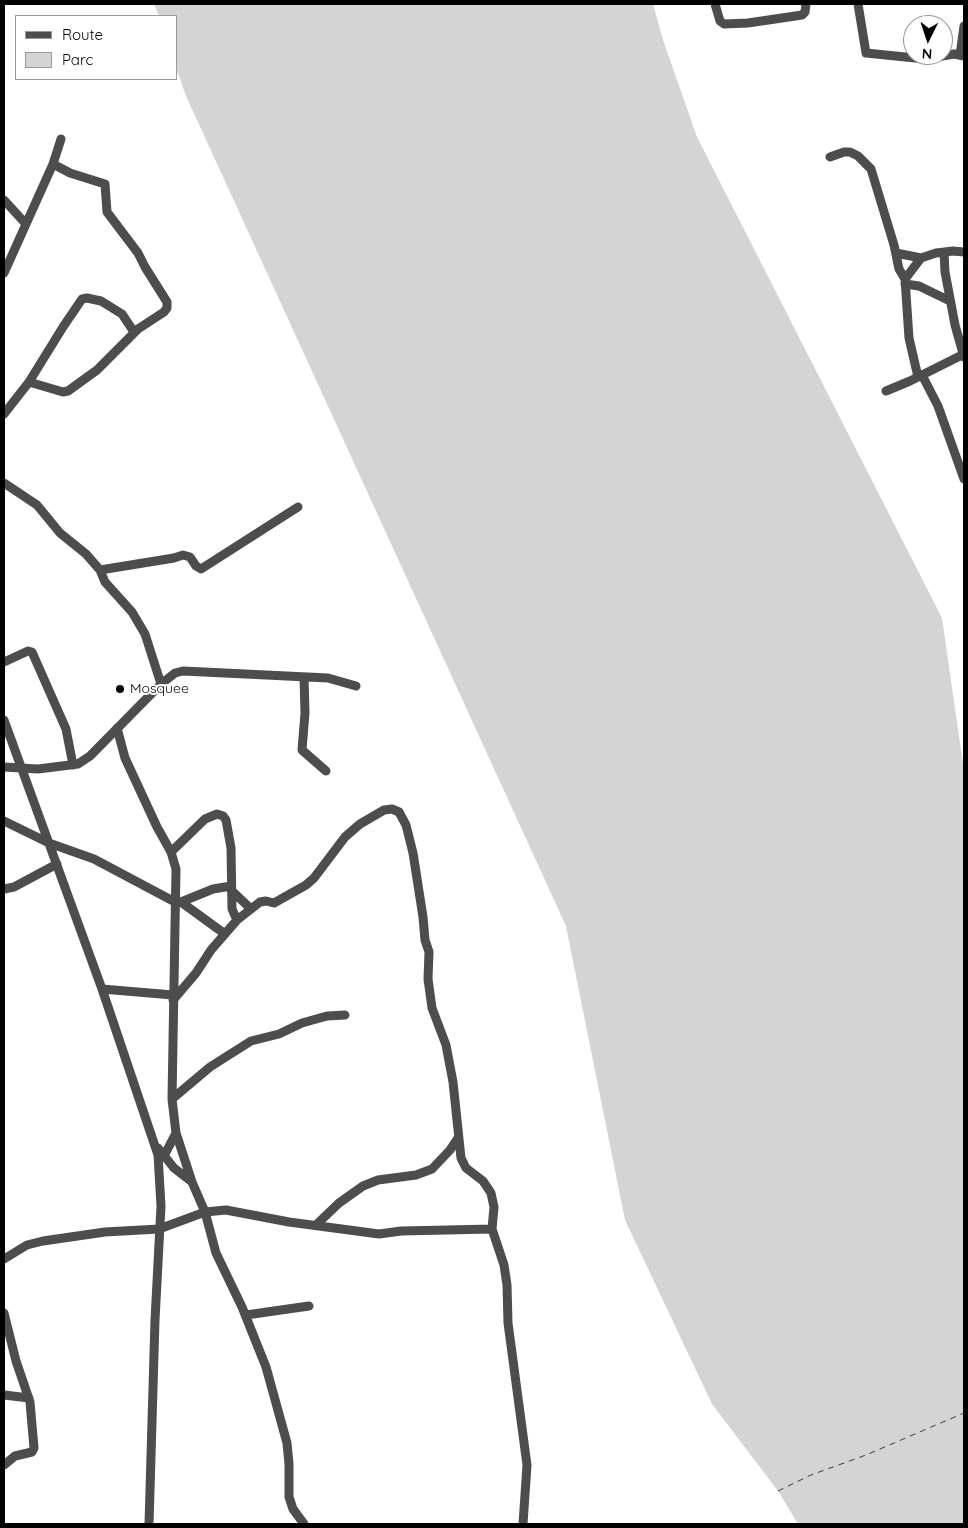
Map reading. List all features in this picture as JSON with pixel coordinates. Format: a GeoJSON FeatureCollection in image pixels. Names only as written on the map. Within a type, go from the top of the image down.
{"type":"FeatureCollection","features":[{"type":"Feature","properties":{"kind":"street"},"geometry":{"type":"LineString","coordinates":[[715,4],[718,16],[724,24],[748,23],[802,15],[805,12],[806,4]]}},
{"type":"Feature","properties":{"kind":"street"},"geometry":{"type":"LineString","coordinates":[[858,4],[866,53],[925,59],[954,54],[962,56],[964,26]]}},
{"type":"Feature","properties":{"kind":"street"},"geometry":{"type":"LineString","coordinates":[[4,274],[53,164],[61,139]]}},
{"type":"Feature","properties":{"kind":"street"},"geometry":{"type":"LineString","coordinates":[[830,157],[850,152],[858,156],[871,169],[899,269],[905,281],[909,338],[920,376],[938,406],[964,479]]}},
{"type":"Feature","properties":{"kind":"street"},"geometry":{"type":"LineString","coordinates":[[29,382],[63,392],[68,391],[97,370],[134,332],[167,308],[167,302],[144,268],[138,253],[107,212],[105,184],[70,173],[53,164]]}},
{"type":"Feature","properties":{"kind":"street"},"geometry":{"type":"LineString","coordinates":[[4,200],[26,224]]}},
{"type":"Feature","properties":{"kind":"street"},"geometry":{"type":"LineString","coordinates":[[896,253],[921,258],[944,252],[964,252]]}},
{"type":"Feature","properties":{"kind":"street"},"geometry":{"type":"LineString","coordinates":[[886,391],[964,355],[950,301],[944,252]]}},
{"type":"Feature","properties":{"kind":"street"},"geometry":{"type":"LineString","coordinates":[[931,255],[945,272]]}},
{"type":"Feature","properties":{"kind":"street"},"geometry":{"type":"LineString","coordinates":[[905,281],[921,258]]}},
{"type":"Feature","properties":{"kind":"street"},"geometry":{"type":"LineString","coordinates":[[905,281],[950,301]]}},
{"type":"Feature","properties":{"kind":"street"},"geometry":{"type":"LineString","coordinates":[[4,414],[29,382],[82,299],[87,298],[101,301],[122,314],[134,332]]}},
{"type":"Feature","properties":{"kind":"street"},"geometry":{"type":"LineString","coordinates":[[4,483],[37,505],[60,534],[86,554],[100,570],[105,582],[132,612],[145,634],[161,684]]}},
{"type":"Feature","properties":{"kind":"street"},"geometry":{"type":"LineString","coordinates":[[100,570],[174,558],[183,554],[190,557],[196,566],[201,569],[298,507]]}},
{"type":"Feature","properties":{"kind":"street"},"geometry":{"type":"LineString","coordinates":[[4,662],[28,651],[32,652],[66,729],[73,764]]}},
{"type":"Feature","properties":{"kind":"street"},"geometry":{"type":"LineString","coordinates":[[4,767],[54,768],[78,764],[90,756],[161,684],[175,673],[182,671],[328,678],[356,686]]}},
{"type":"Feature","properties":{"kind":"street"},"geometry":{"type":"LineString","coordinates":[[304,677],[305,713],[302,750],[326,771]]}},
{"type":"Feature","properties":{"kind":"street"},"geometry":{"type":"LineString","coordinates":[[4,720],[102,988],[158,1156],[161,1206],[149,1524]]}},
{"type":"Feature","properties":{"kind":"street"},"geometry":{"type":"LineString","coordinates":[[117,728],[126,758],[157,827],[171,852],[176,869],[178,902],[173,997],[172,1099],[176,1133],[192,1182],[205,1212],[216,1253],[246,1315],[266,1367],[287,1443],[289,1497],[293,1508],[304,1524]]}},
{"type":"Feature","properties":{"kind":"street"},"geometry":{"type":"LineString","coordinates":[[173,997],[196,973],[211,950],[237,920],[263,901],[277,902],[306,885],[314,878],[345,837],[360,824],[384,810],[392,809],[399,812],[406,825],[413,853],[429,952],[428,979],[432,1008],[446,1045],[453,1082],[461,1158],[466,1168],[483,1181],[491,1193],[494,1206],[492,1229],[504,1265],[507,1285],[508,1323],[527,1465],[523,1524]]}},
{"type":"Feature","properties":{"kind":"street"},"geometry":{"type":"LineString","coordinates":[[171,852],[205,818],[217,814],[223,816],[226,820],[230,848],[232,909],[237,920]]}},
{"type":"Feature","properties":{"kind":"street"},"geometry":{"type":"LineString","coordinates":[[4,821],[49,843],[94,859],[178,902],[224,934]]}},
{"type":"Feature","properties":{"kind":"street"},"geometry":{"type":"LineString","coordinates":[[4,889],[14,887],[56,864]]}},
{"type":"Feature","properties":{"kind":"street"},"geometry":{"type":"LineString","coordinates":[[178,902],[213,889],[231,888],[251,909]]}},
{"type":"Feature","properties":{"kind":"street"},"geometry":{"type":"LineString","coordinates":[[102,988],[173,997]]}},
{"type":"Feature","properties":{"kind":"street"},"geometry":{"type":"LineString","coordinates":[[172,1099],[210,1068],[251,1041],[279,1034],[302,1023],[319,1018],[345,1015]]}},
{"type":"Feature","properties":{"kind":"street"},"geometry":{"type":"LineString","coordinates":[[164,1156],[176,1133]]}},
{"type":"Feature","properties":{"kind":"street"},"geometry":{"type":"LineString","coordinates":[[316,1225],[339,1203],[363,1186],[378,1180],[416,1175],[432,1169],[450,1150],[458,1138]]}},
{"type":"Feature","properties":{"kind":"street"},"geometry":{"type":"LineString","coordinates":[[153,1139],[164,1156],[185,1178],[192,1182]]}},
{"type":"Feature","properties":{"kind":"street"},"geometry":{"type":"LineString","coordinates":[[4,1259],[28,1245],[43,1241],[105,1232],[159,1229],[205,1212],[226,1210],[379,1234],[401,1231],[492,1229]]}},
{"type":"Feature","properties":{"kind":"street"},"geometry":{"type":"LineString","coordinates":[[246,1315],[309,1306]]}},
{"type":"Feature","properties":{"kind":"street"},"geometry":{"type":"LineString","coordinates":[[4,1313],[16,1361],[29,1398],[34,1448],[32,1452],[15,1456],[4,1465]]}},
{"type":"Feature","properties":{"kind":"street"},"geometry":{"type":"LineString","coordinates":[[4,1395],[29,1398]]}},
{"type":"Feature","properties":{"kind":"green space"},"geometry":{"type":"Polygon","coordinates":[[[154,4],[653,4],[663,40],[697,137],[942,618],[964,771],[964,1524],[798,1524],[778,1491],[712,1404],[625,1220],[566,926],[186,96],[178,74],[178,15],[159,15],[154,4]]]}},
{"type":"Feature","properties":{"kind":"ferry route"},"geometry":{"type":"LineString","coordinates":[[778,1491],[811,1475],[866,1455],[964,1413]]}},
{"type":"Feature","properties":{"kind":"place","name":"Mosquee"},"geometry":{"type":"Point","coordinates":[120,689]}}]}
